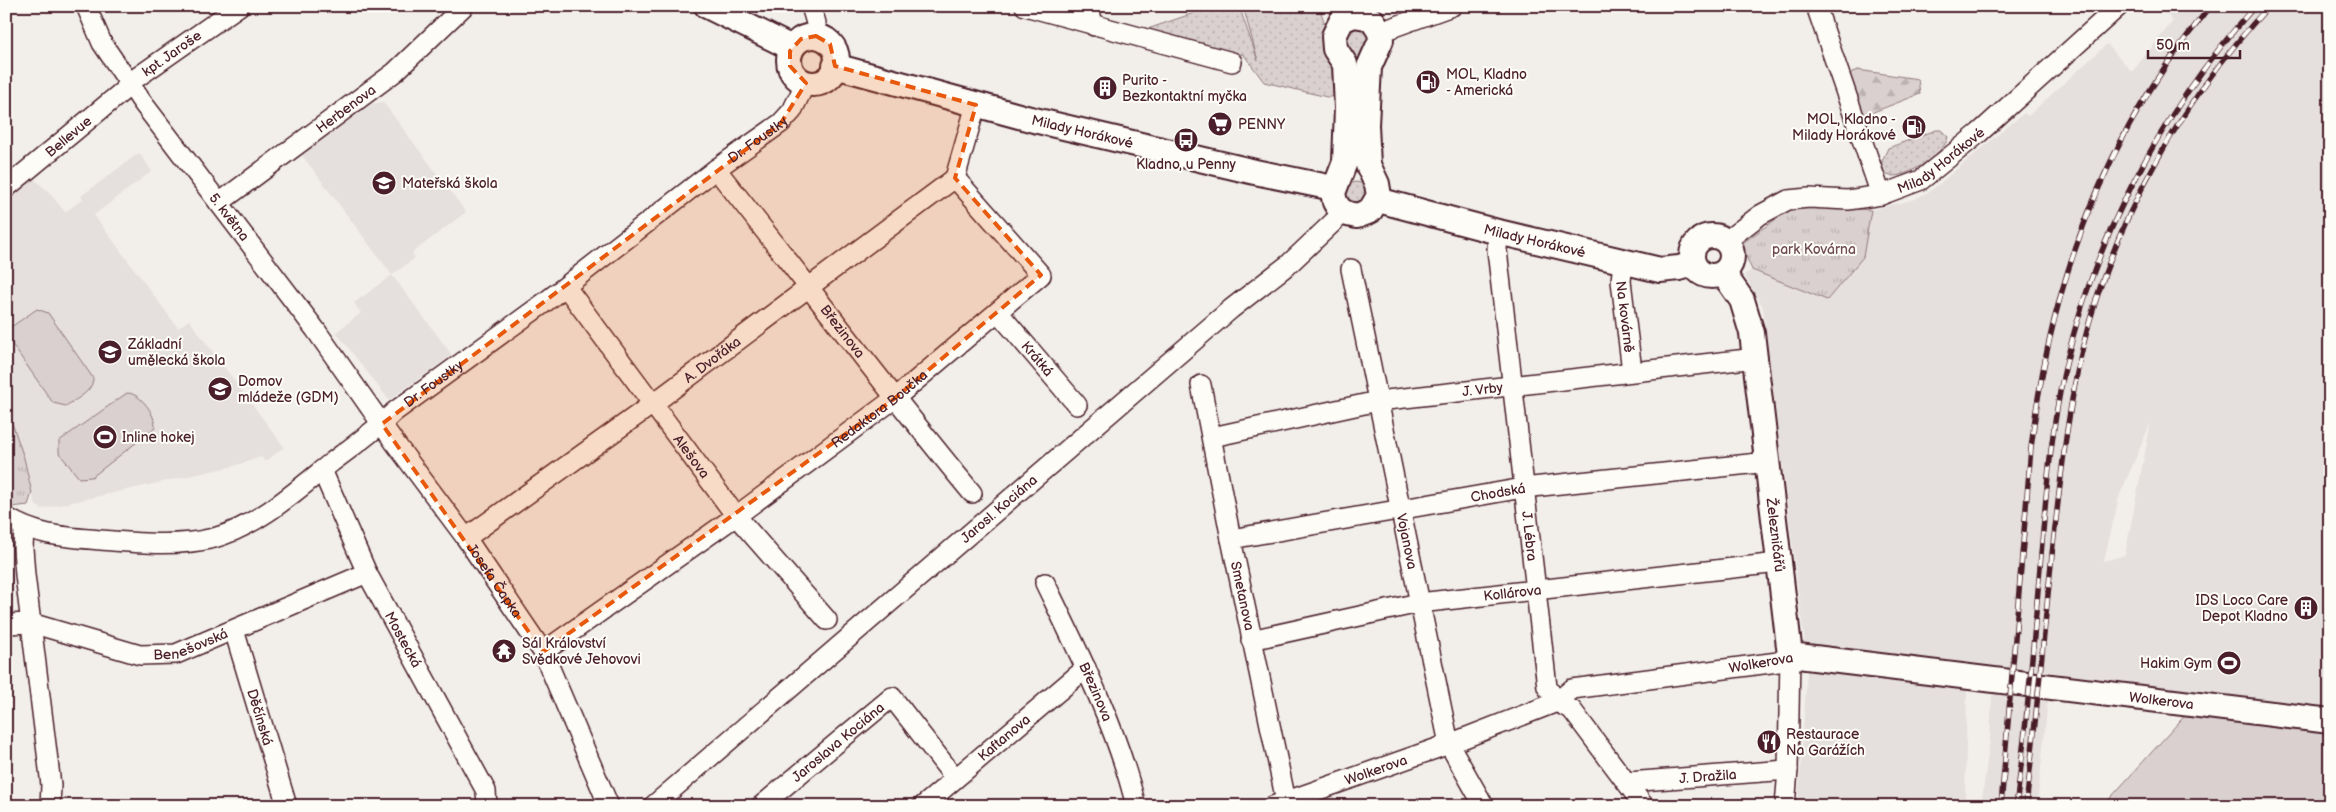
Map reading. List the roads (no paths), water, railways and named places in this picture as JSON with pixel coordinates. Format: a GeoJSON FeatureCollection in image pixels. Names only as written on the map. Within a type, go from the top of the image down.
{"type":"FeatureCollection","features":[{"type":"Feature","properties":{"kind":"main road"},"geometry":{"type":"LineString","coordinates":[[707,6],[792,48]]}},
{"type":"Feature","properties":{"kind":"main road"},"geometry":{"type":"LineString","coordinates":[[1344,12],[1366,17],[1373,21],[1380,32],[1380,45],[1368,67],[1366,125],[1368,165],[1378,188],[1378,200],[1366,213],[1357,216],[1344,212],[1335,202],[1333,188],[1345,162],[1347,115],[1345,64],[1335,49],[1334,36],[1336,27],[1344,12]]}},
{"type":"Feature","properties":{"kind":"main road"},"geometry":{"type":"LineString","coordinates":[[816,36],[824,39],[834,50],[835,66],[827,79],[820,82],[806,82],[798,78],[790,66],[792,48],[801,39],[816,36]]}},
{"type":"Feature","properties":{"kind":"main road","name":"Milady Horákové"},"geometry":{"type":"LineString","coordinates":[[835,66],[976,105],[1255,172],[1333,188]]}},
{"type":"Feature","properties":{"kind":"main road","name":"Milady Horákové"},"geometry":{"type":"LineString","coordinates":[[1378,200],[1498,232],[1660,270],[1693,264]]}},
{"type":"Feature","properties":{"kind":"main road"},"geometry":{"type":"LineString","coordinates":[[1716,236],[1726,241],[1732,255],[1730,265],[1724,273],[1706,276],[1693,264],[1694,248],[1701,239],[1716,236]]}},
{"type":"Feature","properties":{"kind":"main road","name":"Železničářů"},"geometry":{"type":"LineString","coordinates":[[1724,273],[1746,311],[1756,358],[1790,655]]}},
{"type":"Feature","properties":{"kind":"main road","name":"Wolkerova"},"geometry":{"type":"LineString","coordinates":[[1790,655],[2330,721]]}},
{"type":"Feature","properties":{"kind":"street","name":"5. května"},"geometry":{"type":"LineString","coordinates":[[86,6],[102,43],[129,83],[315,329],[382,424]]}},
{"type":"Feature","properties":{"kind":"street","name":"kpt. Jaroše"},"geometry":{"type":"LineString","coordinates":[[129,83],[239,6]]}},
{"type":"Feature","properties":{"kind":"street","name":"Herbenova"},"geometry":{"type":"LineString","coordinates":[[219,203],[395,72],[464,6]]}},
{"type":"Feature","properties":{"kind":"street"},"geometry":{"type":"LineString","coordinates":[[811,6],[816,23],[816,36]]}},
{"type":"Feature","properties":{"kind":"street"},"geometry":{"type":"LineString","coordinates":[[1025,6],[1232,62]]}},
{"type":"Feature","properties":{"kind":"street"},"geometry":{"type":"LineString","coordinates":[[1088,6],[1094,26]]}},
{"type":"Feature","properties":{"kind":"street"},"geometry":{"type":"LineString","coordinates":[[1380,32],[1452,6]]}},
{"type":"Feature","properties":{"kind":"street"},"geometry":{"type":"LineString","coordinates":[[1816,6],[1881,195]]}},
{"type":"Feature","properties":{"kind":"street","name":"Milady Horákové"},"geometry":{"type":"LineString","coordinates":[[1726,241],[1760,215],[1788,200],[1809,198],[1848,200],[1881,195],[1921,180],[2005,111],[2119,6]]}},
{"type":"Feature","properties":{"kind":"street","name":"Dr. Foustky"},"geometry":{"type":"LineString","coordinates":[[6,517],[24,529],[51,535],[178,543],[196,541],[237,529],[256,519],[382,424],[394,412],[566,287],[716,169],[781,123],[792,111],[806,82]]}},
{"type":"Feature","properties":{"kind":"street","name":"Bellevue"},"geometry":{"type":"LineString","coordinates":[[6,188],[123,91],[129,83]]}},
{"type":"Feature","properties":{"kind":"street"},"geometry":{"type":"LineString","coordinates":[[955,178],[976,105]]}},
{"type":"Feature","properties":{"kind":"street","name":"Březinova"},"geometry":{"type":"LineString","coordinates":[[716,169],[810,288],[894,399],[972,493]]}},
{"type":"Feature","properties":{"kind":"street","name":"A. Dvořáka"},"geometry":{"type":"LineString","coordinates":[[466,538],[654,403],[955,178]]}},
{"type":"Feature","properties":{"kind":"street","name":"Redaktora Boučka"},"geometry":{"type":"LineString","coordinates":[[543,652],[736,516],[894,399],[1041,275],[955,178]]}},
{"type":"Feature","properties":{"kind":"street","name":"Jarosl. Kociána"},"geometry":{"type":"LineString","coordinates":[[653,806],[1231,309],[1288,264],[1344,212]]}},
{"type":"Feature","properties":{"kind":"street","name":"J. Lébra"},"geometry":{"type":"LineString","coordinates":[[1498,232],[1497,250],[1546,687],[1557,702],[1572,710],[1628,782],[1644,806]]}},
{"type":"Feature","properties":{"kind":"street","name":"Na kovárně"},"geometry":{"type":"LineString","coordinates":[[1623,262],[1621,281],[1632,371]]}},
{"type":"Feature","properties":{"kind":"street","name":"Vojanova"},"geometry":{"type":"LineString","coordinates":[[1351,269],[1449,744],[1484,806]]}},
{"type":"Feature","properties":{"kind":"street","name":"Alešova"},"geometry":{"type":"LineString","coordinates":[[566,287],[654,403],[736,516],[827,620]]}},
{"type":"Feature","properties":{"kind":"street","name":"Krátká"},"geometry":{"type":"LineString","coordinates":[[998,312],[1077,405]]}},
{"type":"Feature","properties":{"kind":"street","name":"J. Vrby"},"geometry":{"type":"LineString","coordinates":[[1212,437],[1378,401],[1756,358]]}},
{"type":"Feature","properties":{"kind":"street","name":"Smetanova"},"geometry":{"type":"LineString","coordinates":[[1202,385],[1282,804]]}},
{"type":"Feature","properties":{"kind":"street","name":"Josefa Čapka"},"geometry":{"type":"LineString","coordinates":[[382,424],[466,538],[543,652],[609,806]]}},
{"type":"Feature","properties":{"kind":"street","name":"Chodská"},"geometry":{"type":"LineString","coordinates":[[1231,539],[1523,488],[1768,462]]}},
{"type":"Feature","properties":{"kind":"street","name":"Mostecká"},"geometry":{"type":"LineString","coordinates":[[322,470],[367,573],[486,791],[487,806]]}},
{"type":"Feature","properties":{"kind":"street"},"geometry":{"type":"LineString","coordinates":[[24,529],[23,548],[51,785],[50,806]]}},
{"type":"Feature","properties":{"kind":"street","name":"Kollárova"},"geometry":{"type":"LineString","coordinates":[[1251,640],[1419,603],[1778,563]]}},
{"type":"Feature","properties":{"kind":"street","name":"Benešovská"},"geometry":{"type":"LineString","coordinates":[[6,624],[31,623],[140,655],[176,654],[367,573]]}},
{"type":"Feature","properties":{"kind":"street","name":"Březinova"},"geometry":{"type":"LineString","coordinates":[[1045,583],[1086,668],[1128,771],[1136,806]]}},
{"type":"Feature","properties":{"kind":"street","name":"Děčínská"},"geometry":{"type":"LineString","coordinates":[[234,630],[287,806]]}},
{"type":"Feature","properties":{"kind":"street","name":"Wolkerova"},"geometry":{"type":"LineString","coordinates":[[1282,804],[1449,744],[1557,702],[1572,689],[1778,662],[1790,655]]}},
{"type":"Feature","properties":{"kind":"street","name":"Železničářů"},"geometry":{"type":"LineString","coordinates":[[1785,806],[1788,770],[1790,655]]}},
{"type":"Feature","properties":{"kind":"street","name":"Kaftanova"},"geometry":{"type":"LineString","coordinates":[[922,806],[1086,668]]}},
{"type":"Feature","properties":{"kind":"street","name":"Jaroslava Kociána"},"geometry":{"type":"LineString","coordinates":[[761,806],[892,698],[955,778]]}},
{"type":"Feature","properties":{"kind":"street","name":"J. Dražila"},"geometry":{"type":"LineString","coordinates":[[1628,782],[1788,770]]}},
{"type":"Feature","properties":{"kind":"railway"},"geometry":{"type":"LineString","coordinates":[[2001,806],[2031,448],[2052,328],[2068,270],[2088,214],[2112,159],[2141,105],[2174,55],[2211,6]]}},
{"type":"Feature","properties":{"kind":"railway"},"geometry":{"type":"LineString","coordinates":[[2016,806],[2027,716],[2050,457],[2060,392],[2072,339],[2108,235],[2158,138],[2220,48],[2255,6]]}},
{"type":"Feature","properties":{"kind":"railway"},"geometry":{"type":"LineString","coordinates":[[2026,806],[2065,445],[2077,371],[2096,299],[2132,208],[2155,164],[2207,81],[2269,6]]}},
{"type":"Feature","properties":{"kind":"place","name":"MOL, Kladno - Americká"},"geometry":{"type":"Point","coordinates":[1428,82]}},
{"type":"Feature","properties":{"kind":"place","name":"Purito - Bezkontaktní myčka"},"geometry":{"type":"Point","coordinates":[1105,88]}},
{"type":"Feature","properties":{"kind":"place","name":"PENNY"},"geometry":{"type":"Point","coordinates":[1220,124]}},
{"type":"Feature","properties":{"kind":"place","name":"MOL, Kladno - Milady Horákové"},"geometry":{"type":"Point","coordinates":[1914,127]}},
{"type":"Feature","properties":{"kind":"place","name":"Kladno, u Penny"},"geometry":{"type":"Point","coordinates":[1186,140]}},
{"type":"Feature","properties":{"kind":"place","name":"Mateřská škola"},"geometry":{"type":"Point","coordinates":[384,183]}},
{"type":"Feature","properties":{"kind":"place","name":"Základní umělecká škola"},"geometry":{"type":"Point","coordinates":[110,352]}},
{"type":"Feature","properties":{"kind":"place","name":"Domov mládeže (GDM)"},"geometry":{"type":"Point","coordinates":[220,389]}},
{"type":"Feature","properties":{"kind":"place","name":"Inline hokej"},"geometry":{"type":"Point","coordinates":[105,437]}},
{"type":"Feature","properties":{"kind":"place","name":"IDS Loco Care Depot Kladno"},"geometry":{"type":"Point","coordinates":[2306,608]}},
{"type":"Feature","properties":{"kind":"place","name":"Sál Království Svědkové Jehovovi"},"geometry":{"type":"Point","coordinates":[504,651]}},
{"type":"Feature","properties":{"kind":"place","name":"Hakim Gym"},"geometry":{"type":"Point","coordinates":[2229,663]}},
{"type":"Feature","properties":{"kind":"place","name":"Restaurace Na Garážích"},"geometry":{"type":"Point","coordinates":[1769,742]}},
{"type":"Feature","properties":{"kind":"park label","name":"park Kovárna"},"geometry":{"type":"Point","coordinates":[1814,249]}}]}
